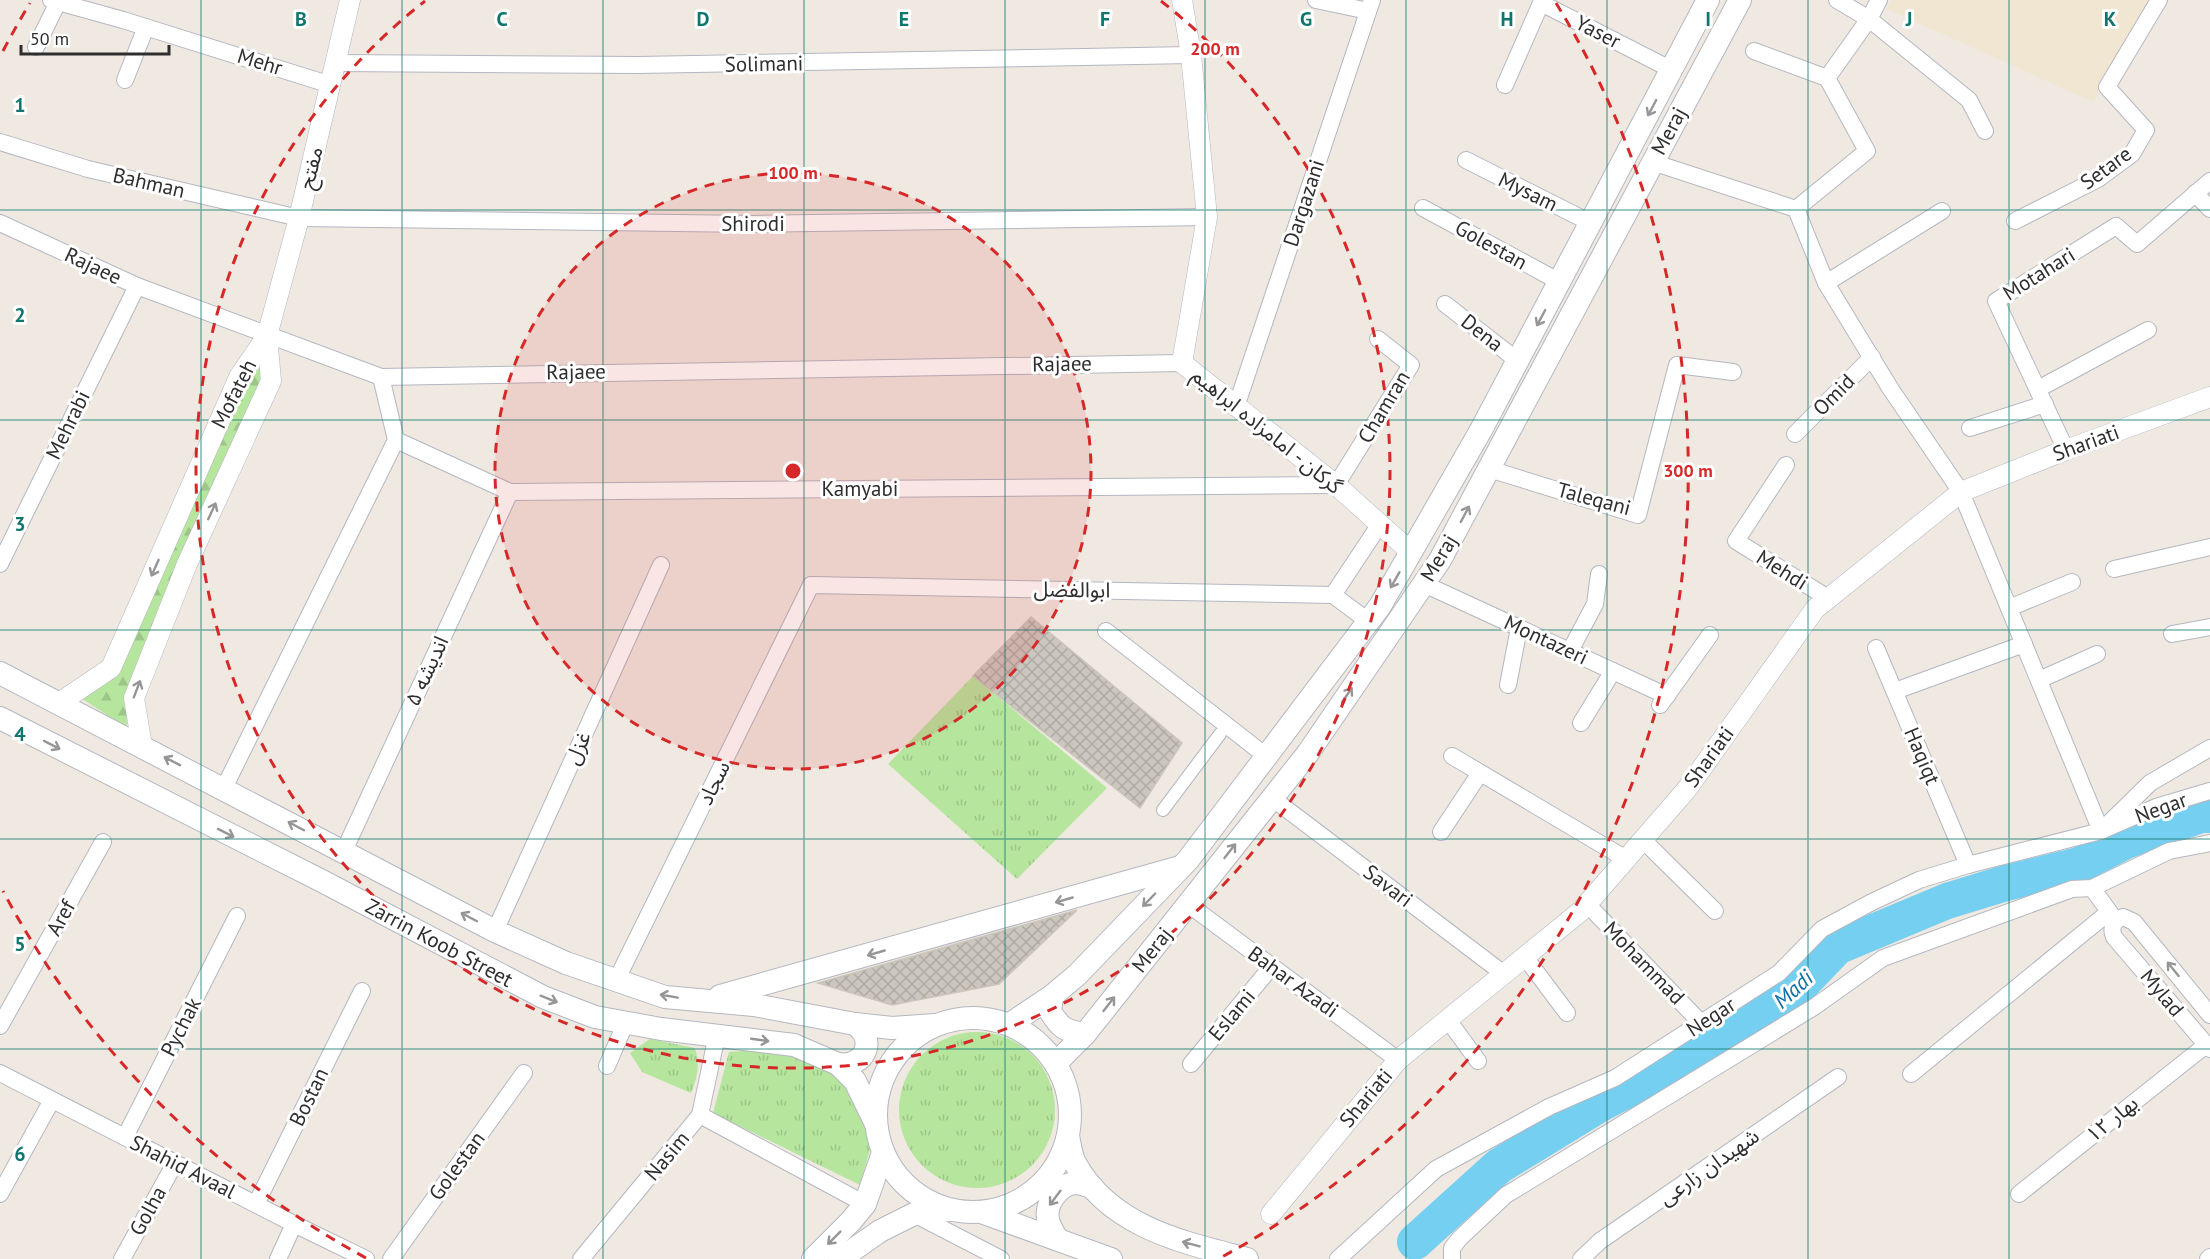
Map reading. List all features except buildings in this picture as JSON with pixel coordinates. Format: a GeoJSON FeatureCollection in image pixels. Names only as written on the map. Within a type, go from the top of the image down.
{"type":"FeatureCollection","features":[{"type":"Feature","properties":{"kind":"main road","name":"Meraj"},"geometry":{"type":"LineString","coordinates":[[1010,1024],[1052,996],[1077,975],[1181,867],[1380,606],[1481,430],[1708,0]]}},
{"type":"Feature","properties":{"kind":"main road","name":"Meraj"},"geometry":{"type":"LineString","coordinates":[[1056,1063],[1085,1034],[1308,753],[1440,560],[1740,0]]}},
{"type":"Feature","properties":{"kind":"main road"},"geometry":{"type":"LineString","coordinates":[[1591,223],[1614,235]]}},
{"type":"Feature","properties":{"kind":"main road","name":"Zarrin Koob Street"},"geometry":{"type":"LineString","coordinates":[[8,677],[495,931],[566,963],[665,997],[754,1005],[855,1024],[892,1028],[935,1025]]}},
{"type":"Feature","properties":{"kind":"main road","name":"Zarrin Koob Street"},"geometry":{"type":"LineString","coordinates":[[0,718],[322,881],[543,997],[595,1017],[661,1029],[794,1045],[838,1064],[855,1080],[876,1124]]}},
{"type":"Feature","properties":{"kind":"main road"},"geometry":{"type":"LineString","coordinates":[[704,1001],[1181,867]]}},
{"type":"Feature","properties":{"kind":"main road"},"geometry":{"type":"LineString","coordinates":[[1052,996],[1050,1011],[1059,1025],[1071,1032],[1085,1034]]}},
{"type":"Feature","properties":{"kind":"main road"},"geometry":{"type":"LineString","coordinates":[[951,1210],[923,1198],[899,1179],[883,1153],[876,1124],[878,1093],[889,1065],[909,1042],[935,1025],[959,1018],[985,1018],[1010,1024],[1028,1034],[1043,1047],[1056,1063],[1066,1086],[1070,1111],[1068,1136],[1057,1164],[1037,1188],[1011,1204],[981,1212]]}},
{"type":"Feature","properties":{"kind":"main road"},"geometry":{"type":"LineString","coordinates":[[838,1064],[853,1064],[864,1055],[865,1034],[855,1024]]}},
{"type":"Feature","properties":{"kind":"main road"},"geometry":{"type":"LineString","coordinates":[[1068,1136],[1074,1161],[1092,1187],[1125,1216],[1167,1237],[1247,1259]]}},
{"type":"Feature","properties":{"kind":"main road"},"geometry":{"type":"LineString","coordinates":[[813,1259],[865,1204],[883,1153]]}},
{"type":"Feature","properties":{"kind":"main road"},"geometry":{"type":"LineString","coordinates":[[1056,1237],[1048,1220],[1048,1208],[1054,1197],[1070,1184],[1080,1183],[1092,1187]]}},
{"type":"Feature","properties":{"kind":"main road"},"geometry":{"type":"LineString","coordinates":[[840,1259],[880,1231],[914,1214],[951,1210],[981,1212],[1056,1237],[1111,1259]]}},
{"type":"Feature","properties":{"kind":"street","name":"مفتح"},"geometry":{"type":"LineString","coordinates":[[267,336],[299,218],[350,0]]}},
{"type":"Feature","properties":{"kind":"street","name":"گرکان - امامزاده ابراهیم"},"geometry":{"type":"LineString","coordinates":[[1182,0],[1191,55],[1207,217],[1182,363],[1336,485],[1411,552]]}},
{"type":"Feature","properties":{"kind":"street"},"geometry":{"type":"LineString","coordinates":[[1316,0],[1370,6]]}},
{"type":"Feature","properties":{"kind":"street"},"geometry":{"type":"LineString","coordinates":[[1838,0],[1869,19],[1968,100],[1985,131]]}},
{"type":"Feature","properties":{"kind":"street"},"geometry":{"type":"LineString","coordinates":[[1827,78],[1869,19],[1879,0]]}},
{"type":"Feature","properties":{"kind":"street","name":"Setare"},"geometry":{"type":"LineString","coordinates":[[2014,221],[2098,178],[2132,154],[2146,130],[2108,87],[2159,0]]}},
{"type":"Feature","properties":{"kind":"street"},"geometry":{"type":"LineString","coordinates":[[36,47],[57,1]]}},
{"type":"Feature","properties":{"kind":"street","name":"Mehr"},"geometry":{"type":"LineString","coordinates":[[57,1],[331,85]]}},
{"type":"Feature","properties":{"kind":"street","name":"Yaser"},"geometry":{"type":"LineString","coordinates":[[1505,85],[1541,1],[1672,70]]}},
{"type":"Feature","properties":{"kind":"street","name":"Dargazani"},"geometry":{"type":"LineString","coordinates":[[1236,407],[1370,6]]}},
{"type":"Feature","properties":{"kind":"street"},"geometry":{"type":"LineString","coordinates":[[125,80],[146,27]]}},
{"type":"Feature","properties":{"kind":"street"},"geometry":{"type":"LineString","coordinates":[[1754,51],[1827,78],[1867,151],[1796,209]]}},
{"type":"Feature","properties":{"kind":"street","name":"Solimani"},"geometry":{"type":"LineString","coordinates":[[336,63],[638,66],[1191,55]]}},
{"type":"Feature","properties":{"kind":"street","name":"Bahman"},"geometry":{"type":"LineString","coordinates":[[0,142],[88,169],[299,218]]}},
{"type":"Feature","properties":{"kind":"street","name":"Mysam"},"geometry":{"type":"LineString","coordinates":[[1466,160],[1591,223]]}},
{"type":"Feature","properties":{"kind":"street"},"geometry":{"type":"LineString","coordinates":[[1652,162],[1796,209],[1826,283],[1890,388],[1961,492],[2101,831],[2150,783],[2210,748]]}},
{"type":"Feature","properties":{"kind":"street","name":"Motahari"},"geometry":{"type":"LineString","coordinates":[[2066,450],[1996,301],[2116,226],[2136,244],[2210,180]]}},
{"type":"Feature","properties":{"kind":"street"},"geometry":{"type":"LineString","coordinates":[[2195,193],[2210,209]]}},
{"type":"Feature","properties":{"kind":"street","name":"Golestan"},"geometry":{"type":"LineString","coordinates":[[1423,208],[1560,282]]}},
{"type":"Feature","properties":{"kind":"street"},"geometry":{"type":"LineString","coordinates":[[1826,283],[1942,211]]}},
{"type":"Feature","properties":{"kind":"street","name":"Shirodi"},"geometry":{"type":"LineString","coordinates":[[299,218],[751,224],[1207,217]]}},
{"type":"Feature","properties":{"kind":"street","name":"Rajaee"},"geometry":{"type":"LineString","coordinates":[[1,226],[137,286],[381,377],[1182,363]]}},
{"type":"Feature","properties":{"kind":"street","name":"Mehrabi"},"geometry":{"type":"LineString","coordinates":[[0,564],[137,286]]}},
{"type":"Feature","properties":{"kind":"street","name":"Dena"},"geometry":{"type":"LineString","coordinates":[[1445,304],[1518,361]]}},
{"type":"Feature","properties":{"kind":"street"},"geometry":{"type":"LineString","coordinates":[[1970,428],[2041,397],[2148,330]]}},
{"type":"Feature","properties":{"kind":"street","name":"Mofateh"},"geometry":{"type":"LineString","coordinates":[[59,703],[111,668],[239,377],[267,336]]}},
{"type":"Feature","properties":{"kind":"street","name":"Mofateh"},"geometry":{"type":"LineString","coordinates":[[142,746],[134,698],[187,564],[271,381],[267,336]]}},
{"type":"Feature","properties":{"kind":"street","name":"Chamran"},"geometry":{"type":"LineString","coordinates":[[1336,485],[1411,365],[1378,339]]}},
{"type":"Feature","properties":{"kind":"street","name":"Omid"},"geometry":{"type":"LineString","coordinates":[[1795,434],[1872,357]]}},
{"type":"Feature","properties":{"kind":"street","name":"Taleqani"},"geometry":{"type":"LineString","coordinates":[[1489,469],[1638,515],[1677,365],[1733,372]]}},
{"type":"Feature","properties":{"kind":"street"},"geometry":{"type":"LineString","coordinates":[[224,788],[396,440],[381,377]]}},
{"type":"Feature","properties":{"kind":"street","name":"Shariati"},"geometry":{"type":"LineString","coordinates":[[1271,1214],[1398,1060],[1581,911],[1687,789],[1815,609],[1961,492],[2066,450],[2208,403]]}},
{"type":"Feature","properties":{"kind":"street","name":"Kamyabi"},"geometry":{"type":"LineString","coordinates":[[396,440],[510,492],[1336,485]]}},
{"type":"Feature","properties":{"kind":"street","name":"Mehdi"},"geometry":{"type":"LineString","coordinates":[[1786,465],[1736,541],[1828,598]]}},
{"type":"Feature","properties":{"kind":"street","name":"اندیشه ۵"},"geometry":{"type":"LineString","coordinates":[[344,851],[510,492]]}},
{"type":"Feature","properties":{"kind":"street"},"geometry":{"type":"LineString","coordinates":[[1368,621],[1333,595],[1380,524]]}},
{"type":"Feature","properties":{"kind":"street"},"geometry":{"type":"LineString","coordinates":[[2114,569],[2210,547]]}},
{"type":"Feature","properties":{"kind":"street","name":"غزل"},"geometry":{"type":"LineString","coordinates":[[495,931],[661,565]]}},
{"type":"Feature","properties":{"kind":"street"},"geometry":{"type":"LineString","coordinates":[[1570,651],[1595,604],[1599,574]]}},
{"type":"Feature","properties":{"kind":"street"},"geometry":{"type":"LineString","coordinates":[[2009,608],[2072,582]]}},
{"type":"Feature","properties":{"kind":"street","name":"Montazeri"},"geometry":{"type":"LineString","coordinates":[[1424,584],[1612,671],[1664,701],[1710,635]]}},
{"type":"Feature","properties":{"kind":"street","name":"ابوالفضل"},"geometry":{"type":"LineString","coordinates":[[811,585],[1333,595]]}},
{"type":"Feature","properties":{"kind":"street","name":"سجاد"},"geometry":{"type":"LineString","coordinates":[[616,981],[811,585]]}},
{"type":"Feature","properties":{"kind":"street"},"geometry":{"type":"LineString","coordinates":[[2172,634],[2210,627]]}},
{"type":"Feature","properties":{"kind":"street"},"geometry":{"type":"LineString","coordinates":[[1508,685],[1519,628]]}},
{"type":"Feature","properties":{"kind":"street"},"geometry":{"type":"LineString","coordinates":[[1106,631],[1266,756]]}},
{"type":"Feature","properties":{"kind":"street"},"geometry":{"type":"LineString","coordinates":[[1894,692],[2024,644]]}},
{"type":"Feature","properties":{"kind":"street","name":"Haqiqt"},"geometry":{"type":"LineString","coordinates":[[1876,648],[1968,865]]}},
{"type":"Feature","properties":{"kind":"street"},"geometry":{"type":"LineString","coordinates":[[2039,680],[2097,654]]}},
{"type":"Feature","properties":{"kind":"street"},"geometry":{"type":"LineString","coordinates":[[1581,723],[1612,671]]}},
{"type":"Feature","properties":{"kind":"street"},"geometry":{"type":"LineString","coordinates":[[1163,810],[1220,734]]}},
{"type":"Feature","properties":{"kind":"street"},"geometry":{"type":"LineString","coordinates":[[1452,756],[1626,859]]}},
{"type":"Feature","properties":{"kind":"street"},"geometry":{"type":"LineString","coordinates":[[1441,832],[1480,773]]}},
{"type":"Feature","properties":{"kind":"street","name":"Negar"},"geometry":{"type":"LineString","coordinates":[[1338,1259],[1436,1169],[1549,1107],[1615,1078],[1779,973],[1822,929],[1872,902],[1919,880],[2101,831],[2156,807],[2210,791]]}},
{"type":"Feature","properties":{"kind":"street","name":"Savari"},"geometry":{"type":"LineString","coordinates":[[1272,798],[1504,974]]}},
{"type":"Feature","properties":{"kind":"street"},"geometry":{"type":"LineString","coordinates":[[1643,840],[1715,911]]}},
{"type":"Feature","properties":{"kind":"street","name":"Aref"},"geometry":{"type":"LineString","coordinates":[[0,1026],[103,842]]}},
{"type":"Feature","properties":{"kind":"street"},"geometry":{"type":"LineString","coordinates":[[1452,1259],[1452,1248],[1460,1238],[1506,1195],[1814,1006],[1883,958],[2072,890],[2092,888],[2169,851],[2210,843]]}},
{"type":"Feature","properties":{"kind":"street","name":"Mylad"},"geometry":{"type":"LineString","coordinates":[[2092,888],[2113,923],[2208,1047]]}},
{"type":"Feature","properties":{"kind":"street","name":"Mohammad"},"geometry":{"type":"LineString","coordinates":[[1587,903],[1701,1023]]}},
{"type":"Feature","properties":{"kind":"street","name":"Bahar Azadi"},"geometry":{"type":"LineString","coordinates":[[1188,904],[1398,1060]]}},
{"type":"Feature","properties":{"kind":"street","name":"Pychak"},"geometry":{"type":"LineString","coordinates":[[125,1137],[237,916]]}},
{"type":"Feature","properties":{"kind":"street","name":"Mylad"},"geometry":{"type":"LineString","coordinates":[[2113,923],[2123,917],[2134,922],[2210,1015]]}},
{"type":"Feature","properties":{"kind":"street"},"geometry":{"type":"LineString","coordinates":[[1911,1074],[2113,923]]}},
{"type":"Feature","properties":{"kind":"street"},"geometry":{"type":"LineString","coordinates":[[1525,957],[1567,1013]]}},
{"type":"Feature","properties":{"kind":"street","name":"Eslami"},"geometry":{"type":"LineString","coordinates":[[1191,1064],[1272,966]]}},
{"type":"Feature","properties":{"kind":"street","name":"Bostan"},"geometry":{"type":"LineString","coordinates":[[256,1204],[362,991]]}},
{"type":"Feature","properties":{"kind":"street"},"geometry":{"type":"LineString","coordinates":[[1449,1020],[1478,1061]]}},
{"type":"Feature","properties":{"kind":"street"},"geometry":{"type":"LineString","coordinates":[[607,1066],[626,1022]]}},
{"type":"Feature","properties":{"kind":"street","name":"Nasim"},"geometry":{"type":"LineString","coordinates":[[581,1259],[700,1115],[717,1035]]}},
{"type":"Feature","properties":{"kind":"street","name":"بهار ۱۲"},"geometry":{"type":"LineString","coordinates":[[2019,1194],[2208,1047]]}},
{"type":"Feature","properties":{"kind":"street","name":"Shahid Avaal"},"geometry":{"type":"LineString","coordinates":[[0,1073],[366,1259]]}},
{"type":"Feature","properties":{"kind":"street","name":"Golestan"},"geometry":{"type":"LineString","coordinates":[[391,1259],[524,1073]]}},
{"type":"Feature","properties":{"kind":"street","name":"شهیدان زارعی"},"geometry":{"type":"LineString","coordinates":[[1581,1259],[1600,1241],[1838,1077]]}},
{"type":"Feature","properties":{"kind":"street"},"geometry":{"type":"LineString","coordinates":[[0,1194],[52,1100]]}},
{"type":"Feature","properties":{"kind":"street"},"geometry":{"type":"LineString","coordinates":[[700,1115],[865,1204]]}},
{"type":"Feature","properties":{"kind":"street","name":"Golha"},"geometry":{"type":"LineString","coordinates":[[122,1259],[175,1163]]}},
{"type":"Feature","properties":{"kind":"street"},"geometry":{"type":"LineString","coordinates":[[914,1214],[1001,1259]]}},
{"type":"Feature","properties":{"kind":"street"},"geometry":{"type":"LineString","coordinates":[[278,1259],[294,1224]]}},
{"type":"Feature","properties":{"kind":"shaded area"},"geometry":{"type":"Polygon","coordinates":[[[1892,0],[2152,0],[2093,102],[1887,9],[1892,0]]]}},
{"type":"Feature","properties":{"kind":"green space"},"geometry":{"type":"Polygon","coordinates":[[[261,354],[265,379],[126,692],[127,728],[81,698],[114,675],[246,376],[261,354]]]}},
{"type":"Feature","properties":{"kind":"green space"},"geometry":{"type":"Polygon","coordinates":[[[973,676],[1107,788],[1017,879],[888,764],[973,676]]]}},
{"type":"Feature","properties":{"kind":"green space"},"geometry":{"type":"Polygon","coordinates":[[[977,1032],[1007,1038],[1032,1055],[1049,1080],[1055,1110],[1049,1140],[1032,1165],[1007,1182],[977,1188],[947,1182],[922,1165],[905,1140],[899,1110],[905,1080],[922,1055],[947,1038],[977,1032]]]}},
{"type":"Feature","properties":{"kind":"green space"},"geometry":{"type":"Polygon","coordinates":[[[650,1039],[695,1048],[697,1070],[691,1093],[642,1072],[630,1053],[650,1039]]]}},
{"type":"Feature","properties":{"kind":"green space"},"geometry":{"type":"Polygon","coordinates":[[[791,1047],[838,1068],[873,1139],[860,1185],[713,1113],[729,1052],[791,1047]]]}},
{"type":"Feature","properties":{"kind":"waterway","name":"Madi"},"geometry":{"type":"LineString","coordinates":[[1415,1242],[1499,1166],[1602,1103],[1733,1035],[1790,996],[1837,947],[1947,901],[2006,883],[2079,865],[2126,841],[2201,815],[2210,815]]}}]}
